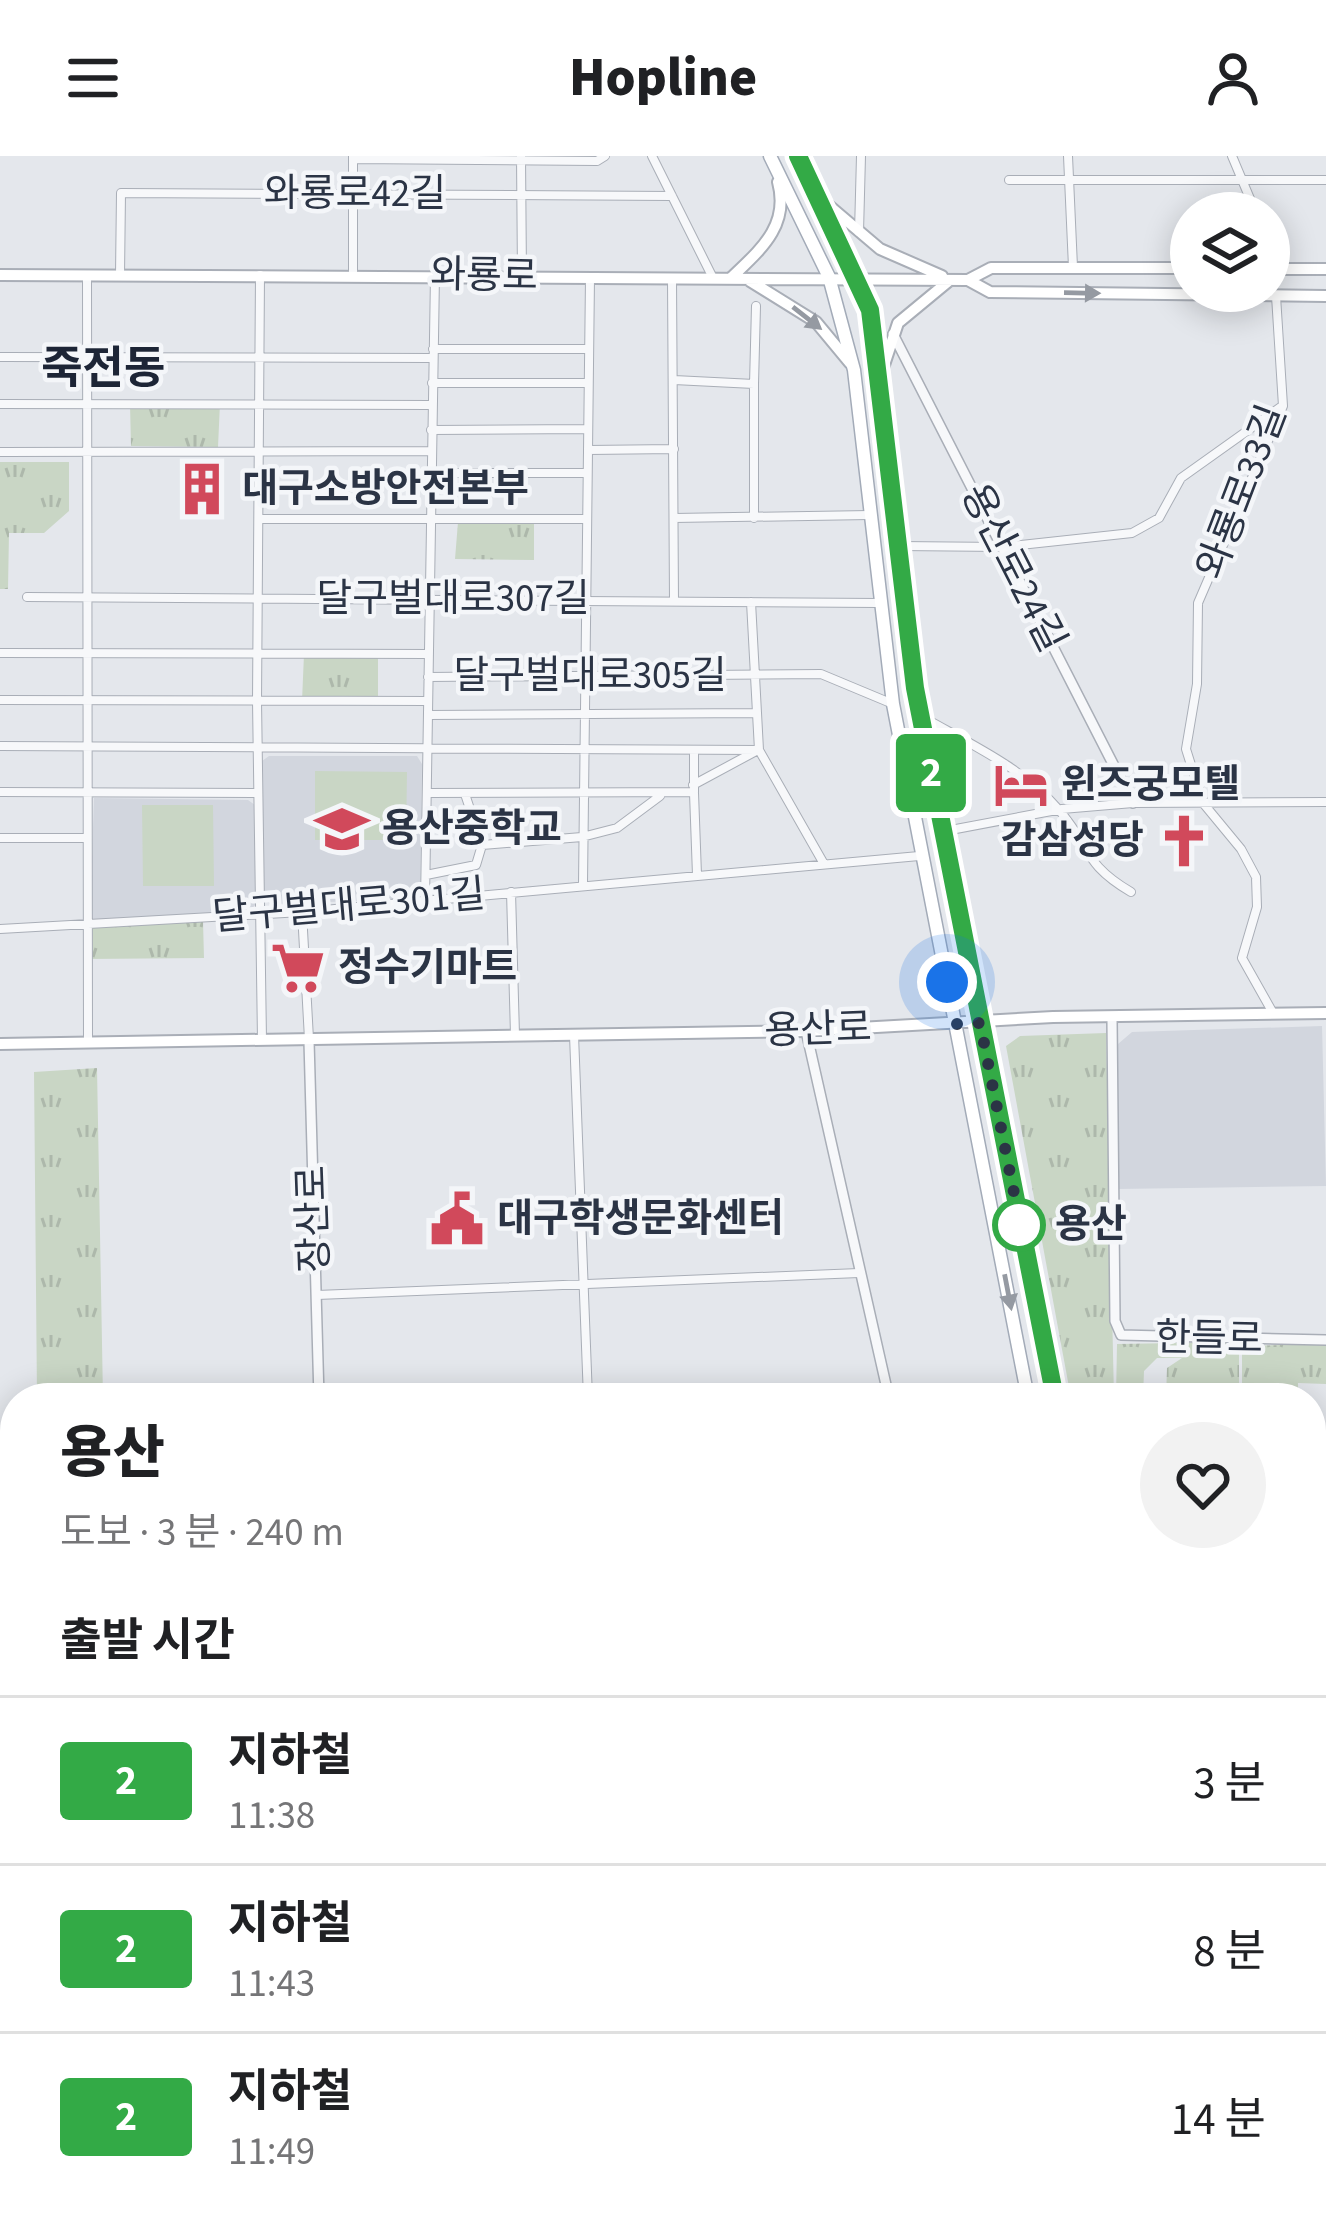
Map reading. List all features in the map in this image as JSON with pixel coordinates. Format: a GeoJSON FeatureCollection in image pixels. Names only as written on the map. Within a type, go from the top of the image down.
{"type":"FeatureCollection","features":[{"type":"Feature","properties":{"kind":"main road"},"geometry":{"type":"LineString","coordinates":[[770,156],[830,277],[854,370],[892,704],[1025,1383]]}},
{"type":"Feature","properties":{"kind":"main road"},"geometry":{"type":"LineString","coordinates":[[731,278],[771,238],[783,211],[770,156]]}},
{"type":"Feature","properties":{"kind":"main road"},"geometry":{"type":"LineString","coordinates":[[803,156],[857,276],[878,382],[939,832],[1052,1383]]}},
{"type":"Feature","properties":{"kind":"main road"},"geometry":{"type":"LineString","coordinates":[[826,202],[859,236],[950,280],[905,314],[893,334],[878,382]]}},
{"type":"Feature","properties":{"kind":"main road","name":"와룡로"},"geometry":{"type":"LineString","coordinates":[[0,275],[968,280],[991,268],[1170,268]]}},
{"type":"Feature","properties":{"kind":"main road"},"geometry":{"type":"LineString","coordinates":[[1290,268],[1326,269]]}},
{"type":"Feature","properties":{"kind":"main road"},"geometry":{"type":"LineString","coordinates":[[747,279],[816,322],[854,370]]}},
{"type":"Feature","properties":{"kind":"main road","name":"와룡로"},"geometry":{"type":"LineString","coordinates":[[968,280],[990,292],[1170,295]]}},
{"type":"Feature","properties":{"kind":"main road","name":"와룡로"},"geometry":{"type":"LineString","coordinates":[[1290,296],[1326,296]]}},
{"type":"Feature","properties":{"kind":"main road","name":"용산로"},"geometry":{"type":"LineString","coordinates":[[0,1044],[806,1031],[1326,1013]]}},
{"type":"Feature","properties":{"kind":"street"},"geometry":{"type":"LineString","coordinates":[[353,275],[352,158],[597,161],[605,156]]}},
{"type":"Feature","properties":{"kind":"street"},"geometry":{"type":"LineString","coordinates":[[652,156],[713,279]]}},
{"type":"Feature","properties":{"kind":"street"},"geometry":{"type":"LineString","coordinates":[[859,236],[861,156]]}},
{"type":"Feature","properties":{"kind":"street"},"geometry":{"type":"LineString","coordinates":[[1068,156],[1073,267]]}},
{"type":"Feature","properties":{"kind":"street"},"geometry":{"type":"LineString","coordinates":[[1232,156],[1249,192]]}},
{"type":"Feature","properties":{"kind":"street"},"geometry":{"type":"LineString","coordinates":[[521,158],[522,275]]}},
{"type":"Feature","properties":{"kind":"street"},"geometry":{"type":"LineString","coordinates":[[1009,180],[1326,180]]}},
{"type":"Feature","properties":{"kind":"street","name":"와룡로42길"},"geometry":{"type":"LineString","coordinates":[[120,275],[121,193],[671,196]]}},
{"type":"Feature","properties":{"kind":"street"},"geometry":{"type":"LineString","coordinates":[[87,275],[88,1043]]}},
{"type":"Feature","properties":{"kind":"street"},"geometry":{"type":"LineString","coordinates":[[260,275],[257,701],[262,1042]]}},
{"type":"Feature","properties":{"kind":"street"},"geometry":{"type":"LineString","coordinates":[[424,901],[435,275]]}},
{"type":"Feature","properties":{"kind":"street"},"geometry":{"type":"LineString","coordinates":[[583,884],[590,278]]}},
{"type":"Feature","properties":{"kind":"street"},"geometry":{"type":"LineString","coordinates":[[672,279],[674,601]]}},
{"type":"Feature","properties":{"kind":"street"},"geometry":{"type":"LineString","coordinates":[[754,518],[756,306]]}},
{"type":"Feature","properties":{"kind":"street","name":"와룡로33길"},"geometry":{"type":"LineString","coordinates":[[1274,1014],[1242,958],[1257,907],[1256,877],[1241,849],[1203,803],[1186,749],[1197,684],[1198,603],[1283,406],[1277,312]]}},
{"type":"Feature","properties":{"kind":"street","name":"용산로24길"},"geometry":{"type":"LineString","coordinates":[[893,334],[1133,803]]}},
{"type":"Feature","properties":{"kind":"street"},"geometry":{"type":"LineString","coordinates":[[0,356],[259,357],[589,349]]}},
{"type":"Feature","properties":{"kind":"street"},"geometry":{"type":"LineString","coordinates":[[674,380],[754,384]]}},
{"type":"Feature","properties":{"kind":"street"},"geometry":{"type":"LineString","coordinates":[[432,382],[588,382]]}},
{"type":"Feature","properties":{"kind":"street"},"geometry":{"type":"LineString","coordinates":[[0,404],[432,405]]}},
{"type":"Feature","properties":{"kind":"street"},"geometry":{"type":"LineString","coordinates":[[899,546],[1002,547],[1132,533],[1159,518],[1181,478],[1283,406]]}},
{"type":"Feature","properties":{"kind":"street"},"geometry":{"type":"LineString","coordinates":[[431,430],[587,429]]}},
{"type":"Feature","properties":{"kind":"street"},"geometry":{"type":"LineString","coordinates":[[587,450],[674,448]]}},
{"type":"Feature","properties":{"kind":"street"},"geometry":{"type":"LineString","coordinates":[[0,452],[431,451]]}},
{"type":"Feature","properties":{"kind":"street"},"geometry":{"type":"LineString","coordinates":[[431,473],[587,473]]}},
{"type":"Feature","properties":{"kind":"street"},"geometry":{"type":"LineString","coordinates":[[674,518],[870,515]]}},
{"type":"Feature","properties":{"kind":"street"},"geometry":{"type":"LineString","coordinates":[[259,519],[587,519]]}},
{"type":"Feature","properties":{"kind":"street","name":"달구벌대로307길"},"geometry":{"type":"LineString","coordinates":[[27,597],[880,603]]}},
{"type":"Feature","properties":{"kind":"street","name":"달구벌대로305길"},"geometry":{"type":"LineString","coordinates":[[752,602],[752,675]]}},
{"type":"Feature","properties":{"kind":"street"},"geometry":{"type":"LineString","coordinates":[[0,653],[428,654]]}},
{"type":"Feature","properties":{"kind":"street","name":"달구벌대로305길"},"geometry":{"type":"LineString","coordinates":[[428,677],[821,674],[892,704]]}},
{"type":"Feature","properties":{"kind":"street"},"geometry":{"type":"LineString","coordinates":[[752,675],[759,749],[824,864]]}},
{"type":"Feature","properties":{"kind":"street"},"geometry":{"type":"LineString","coordinates":[[0,700],[428,701]]}},
{"type":"Feature","properties":{"kind":"street"},"geometry":{"type":"LineString","coordinates":[[428,715],[755,713]]}},
{"type":"Feature","properties":{"kind":"street"},"geometry":{"type":"LineString","coordinates":[[921,716],[1020,772],[1059,810],[1096,872],[1130,892]]}},
{"type":"Feature","properties":{"kind":"street"},"geometry":{"type":"LineString","coordinates":[[0,746],[759,749]]}},
{"type":"Feature","properties":{"kind":"street"},"geometry":{"type":"LineString","coordinates":[[427,793],[661,796],[694,789],[759,749]]}},
{"type":"Feature","properties":{"kind":"street"},"geometry":{"type":"LineString","coordinates":[[694,752],[697,875]]}},
{"type":"Feature","properties":{"kind":"street"},"geometry":{"type":"LineString","coordinates":[[0,792],[258,793]]}},
{"type":"Feature","properties":{"kind":"street"},"geometry":{"type":"LineString","coordinates":[[425,875],[476,865],[482,845],[465,794]]}},
{"type":"Feature","properties":{"kind":"street"},"geometry":{"type":"LineString","coordinates":[[482,845],[582,837],[617,828],[661,796]]}},
{"type":"Feature","properties":{"kind":"street"},"geometry":{"type":"LineString","coordinates":[[939,832],[1059,810],[1133,803],[1326,802]]}},
{"type":"Feature","properties":{"kind":"street"},"geometry":{"type":"LineString","coordinates":[[0,838],[87,838]]}},
{"type":"Feature","properties":{"kind":"street","name":"달구벌대로301길"},"geometry":{"type":"LineString","coordinates":[[0,929],[302,912],[919,856]]}},
{"type":"Feature","properties":{"kind":"street"},"geometry":{"type":"LineString","coordinates":[[511,892],[514,1035]]}},
{"type":"Feature","properties":{"kind":"street"},"geometry":{"type":"LineString","coordinates":[[302,912],[309,1041]]}},
{"type":"Feature","properties":{"kind":"street","name":"한들로"},"geometry":{"type":"LineString","coordinates":[[1112,1019],[1115,1321],[1121,1335],[1326,1340]]}},
{"type":"Feature","properties":{"kind":"street"},"geometry":{"type":"LineString","coordinates":[[806,1031],[886,1383]]}},
{"type":"Feature","properties":{"kind":"street"},"geometry":{"type":"LineString","coordinates":[[574,1034],[587,1383]]}},
{"type":"Feature","properties":{"kind":"street","name":"장산로"},"geometry":{"type":"LineString","coordinates":[[309,1041],[319,1383]]}},
{"type":"Feature","properties":{"kind":"street"},"geometry":{"type":"LineString","coordinates":[[317,1295],[860,1273]]}},
{"type":"Feature","properties":{"kind":"shaded area","name":"용산중학교"},"geometry":{"type":"Polygon","coordinates":[[[269,756],[417,756],[422,764],[420,894],[414,899],[270,904],[264,900],[262,761],[269,756]]]}},
{"type":"Feature","properties":{"kind":"shaded area"},"geometry":{"type":"Polygon","coordinates":[[[94,798],[248,800],[255,805],[255,905],[249,913],[95,922],[90,917],[94,798]]]}},
{"type":"Feature","properties":{"kind":"shaded area"},"geometry":{"type":"Polygon","coordinates":[[[1322,1026],[1326,1186],[1118,1189],[1118,1044],[1132,1032],[1322,1026]]]}},
{"type":"Feature","properties":{"kind":"green space"},"geometry":{"type":"Polygon","coordinates":[[[220,403],[218,447],[131,446],[130,404],[220,403]]]}},
{"type":"Feature","properties":{"kind":"green space"},"geometry":{"type":"Polygon","coordinates":[[[0,462],[69,462],[69,511],[44,533],[9,533],[8,589],[0,589],[0,462]]]}},
{"type":"Feature","properties":{"kind":"green space"},"geometry":{"type":"Polygon","coordinates":[[[458,522],[534,524],[534,560],[455,559],[458,522]]]}},
{"type":"Feature","properties":{"kind":"green space"},"geometry":{"type":"Polygon","coordinates":[[[304,654],[378,654],[378,701],[302,701],[304,654]]]}},
{"type":"Feature","properties":{"kind":"green space"},"geometry":{"type":"Polygon","coordinates":[[[315,771],[407,772],[406,840],[315,840],[315,771]]]}},
{"type":"Feature","properties":{"kind":"green space"},"geometry":{"type":"Polygon","coordinates":[[[142,805],[213,805],[214,886],[143,886],[142,805]]]}},
{"type":"Feature","properties":{"kind":"green space"},"geometry":{"type":"Polygon","coordinates":[[[203,921],[204,958],[87,959],[89,928],[203,921]]]}},
{"type":"Feature","properties":{"kind":"green space"},"geometry":{"type":"Polygon","coordinates":[[[1106,1033],[1114,1383],[1068,1383],[1006,1046],[1020,1036],[1106,1033]]]}},
{"type":"Feature","properties":{"kind":"green space"},"geometry":{"type":"Polygon","coordinates":[[[97,1068],[103,1383],[37,1383],[34,1072],[97,1068]]]}},
{"type":"Feature","properties":{"kind":"green space"},"geometry":{"type":"Polygon","coordinates":[[[1239,1342],[1239,1383],[1166,1383],[1167,1368],[1182,1358],[1157,1358],[1144,1371],[1144,1383],[1116,1383],[1117,1344],[1239,1342]]]}},
{"type":"Feature","properties":{"kind":"green space"},"geometry":{"type":"Polygon","coordinates":[[[1326,1344],[1326,1383],[1242,1383],[1242,1346],[1326,1344]]]}},
{"type":"Feature","properties":{"kind":"metro line","name":"2"},"geometry":{"type":"LineString","coordinates":[[798,156],[846,250],[870,310],[915,688],[974,1009],[1052,1383]]}},
{"type":"Feature","properties":{"kind":"place","name":"대구소방안전본부"},"geometry":{"type":"Point","coordinates":[202,489]}},
{"type":"Feature","properties":{"kind":"place","name":"윈즈궁모텔"},"geometry":{"type":"Point","coordinates":[1021,785]}},
{"type":"Feature","properties":{"kind":"place","name":"용산중학교"},"geometry":{"type":"Point","coordinates":[342,829]}},
{"type":"Feature","properties":{"kind":"place","name":"감삼성당"},"geometry":{"type":"Point","coordinates":[1184,841]}},
{"type":"Feature","properties":{"kind":"place","name":"정수기마트"},"geometry":{"type":"Point","coordinates":[298,968]}},
{"type":"Feature","properties":{"kind":"place","name":"대구학생문화센터"},"geometry":{"type":"Point","coordinates":[457,1219]}},
{"type":"Feature","properties":{"kind":"place","name":"용산"},"geometry":{"type":"Point","coordinates":[1019,1225]}},
{"type":"Feature","properties":{"kind":"district","name":"죽전동"},"geometry":{"type":"Point","coordinates":[103,369]}},
{"type":"Feature","properties":{"kind":"route"},"geometry":{"type":"LineString","coordinates":[[947,982],[957,1024],[980,1023],[1023,1238],[1019,1225]]}}]}
